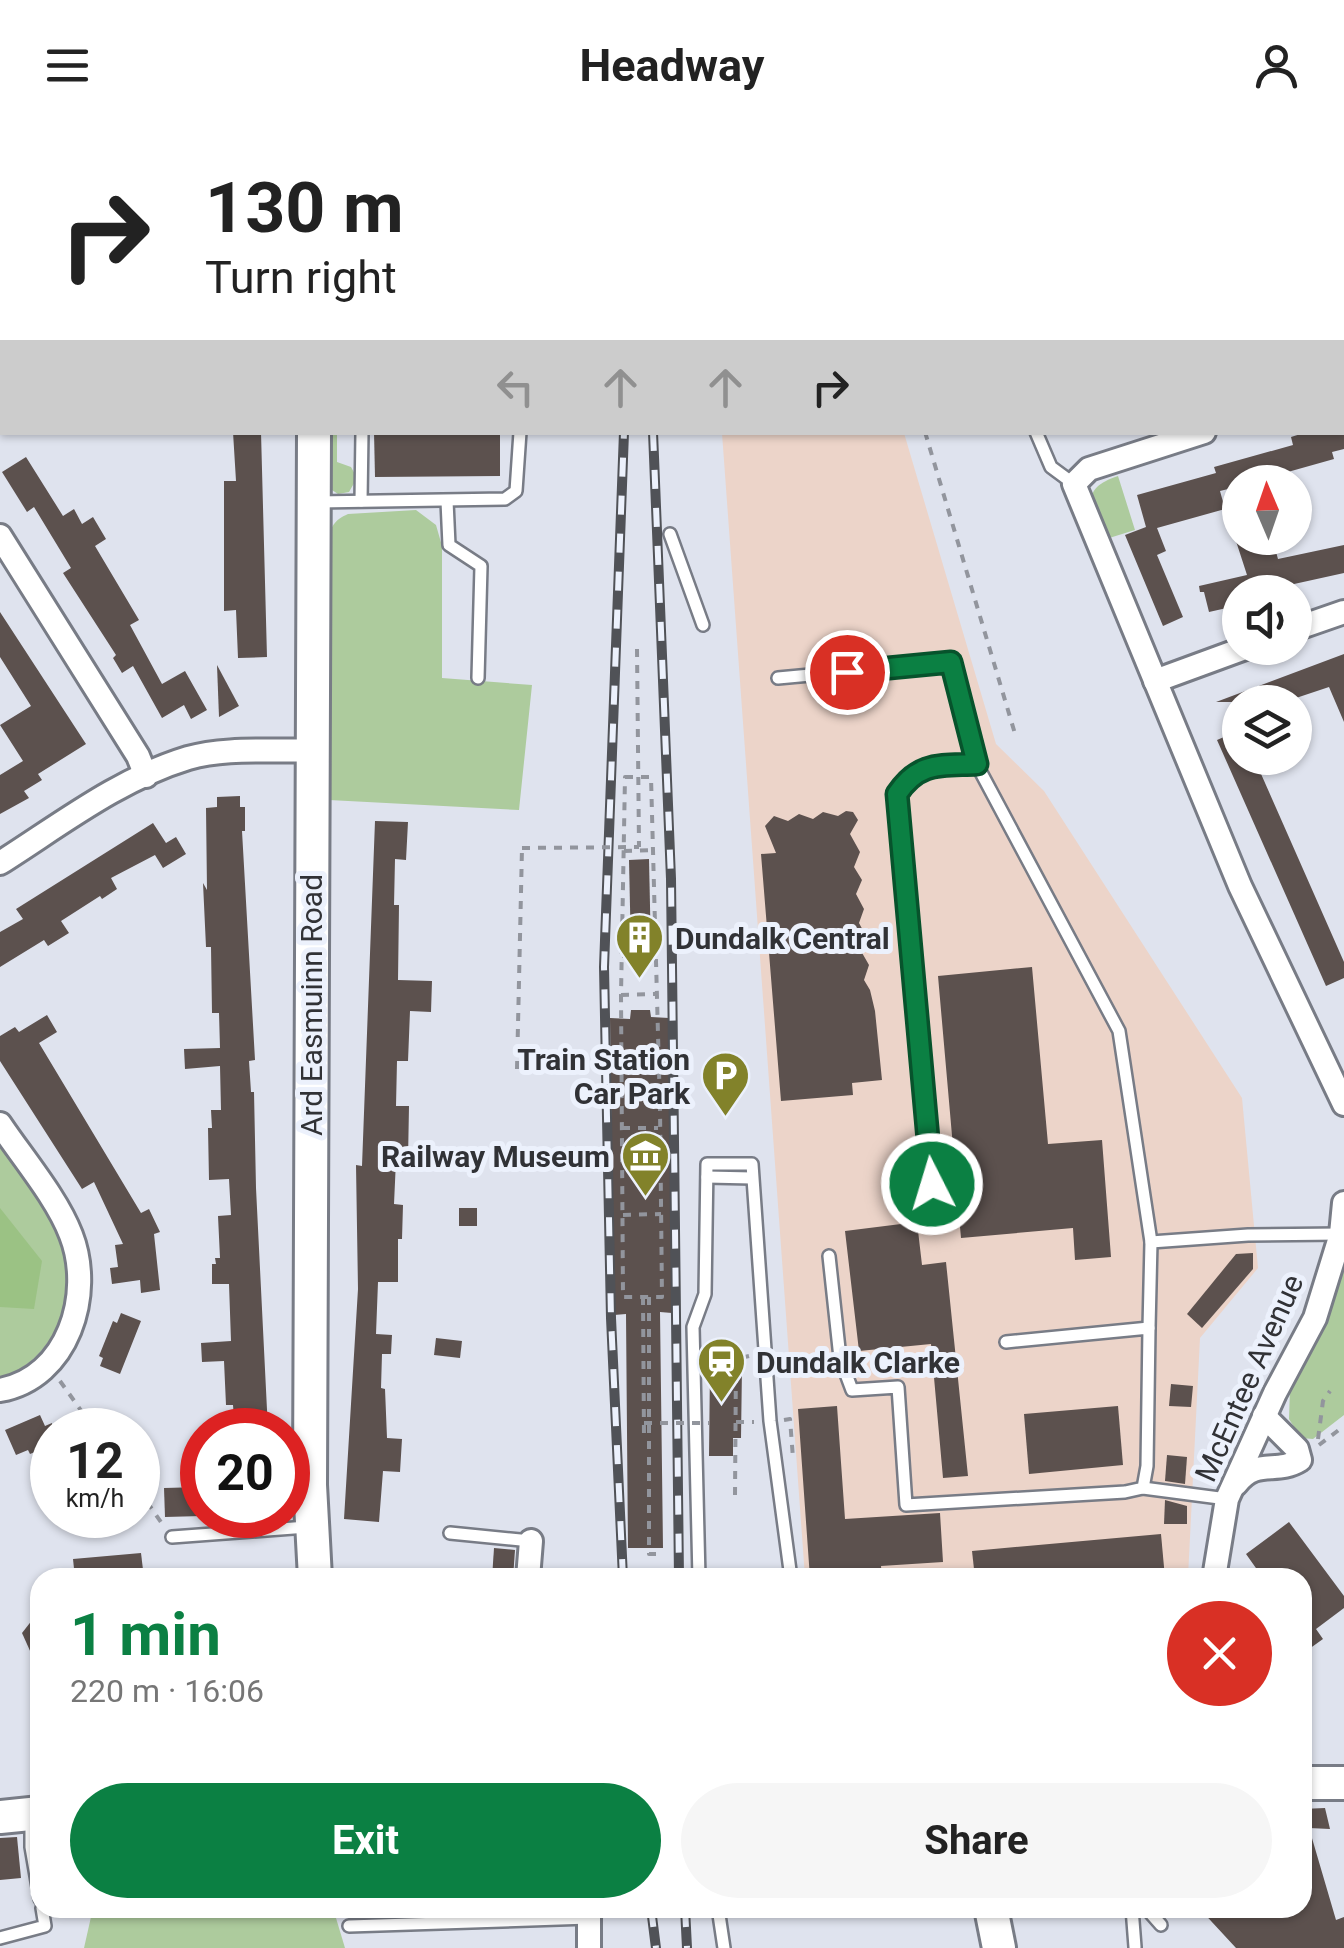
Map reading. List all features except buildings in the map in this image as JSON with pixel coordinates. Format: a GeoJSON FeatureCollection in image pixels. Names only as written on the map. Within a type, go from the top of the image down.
{"type":"FeatureCollection","features":[{"type":"Feature","properties":{"kind":"street","name":"Ard Easmuinn Road"},"geometry":{"type":"LineString","coordinates":[[314,435],[314,1568]]}},
{"type":"Feature","properties":{"kind":"street"},"geometry":{"type":"LineString","coordinates":[[1195,435],[1089,469],[1074,484],[1240,886],[1344,1104]]}},
{"type":"Feature","properties":{"kind":"street"},"geometry":{"type":"LineString","coordinates":[[0,536],[138,756],[146,776]]}},
{"type":"Feature","properties":{"kind":"street"},"geometry":{"type":"LineString","coordinates":[[1312,623],[1344,612]]}},
{"type":"Feature","properties":{"kind":"street"},"geometry":{"type":"LineString","coordinates":[[1155,681],[1222,656]]}},
{"type":"Feature","properties":{"kind":"street"},"geometry":{"type":"LineString","coordinates":[[0,863],[118,788],[189,758],[231,752],[311,750]]}},
{"type":"Feature","properties":{"kind":"street"},"geometry":{"type":"LineString","coordinates":[[0,1124],[71,1235],[79,1272],[76,1313],[64,1346],[41,1372],[0,1390]]}},
{"type":"Feature","properties":{"kind":"street","name":"McEntee Avenue"},"geometry":{"type":"LineString","coordinates":[[1216,1568],[1230,1492],[1315,1318],[1341,1234],[1344,1203]]}},
{"type":"Feature","properties":{"kind":"street"},"geometry":{"type":"LineString","coordinates":[[1230,1492],[1254,1467],[1294,1465],[1300,1460],[1297,1449],[1264,1416]]}},
{"type":"Feature","properties":{"kind":"street"},"geometry":{"type":"LineString","coordinates":[[529,1568],[531,1541]]}},
{"type":"Feature","properties":{"kind":"street"},"geometry":{"type":"LineString","coordinates":[[1312,1783],[1344,1783]]}},
{"type":"Feature","properties":{"kind":"street"},"geometry":{"type":"LineString","coordinates":[[589,1918],[589,1948]]}},
{"type":"Feature","properties":{"kind":"street"},"geometry":{"type":"LineString","coordinates":[[993,1918],[999,1948]]}},
{"type":"Feature","properties":{"kind":"lane"},"geometry":{"type":"LineString","coordinates":[[362,435],[362,501]]}},
{"type":"Feature","properties":{"kind":"lane"},"geometry":{"type":"LineString","coordinates":[[314,502],[505,499],[516,491],[520,435]]}},
{"type":"Feature","properties":{"kind":"lane"},"geometry":{"type":"LineString","coordinates":[[1037,435],[1051,467],[1074,484]]}},
{"type":"Feature","properties":{"kind":"lane"},"geometry":{"type":"LineString","coordinates":[[447,501],[449,544],[480,566],[478,678]]}},
{"type":"Feature","properties":{"kind":"lane"},"geometry":{"type":"LineString","coordinates":[[670,534],[703,625]]}},
{"type":"Feature","properties":{"kind":"lane"},"geometry":{"type":"LineString","coordinates":[[778,678],[951,662],[977,764],[1120,1031],[1151,1242],[1147,1466],[1143,1488]]}},
{"type":"Feature","properties":{"kind":"lane"},"geometry":{"type":"LineString","coordinates":[[932,1184],[897,794],[915,772],[930,766],[977,764]]}},
{"type":"Feature","properties":{"kind":"lane"},"geometry":{"type":"LineString","coordinates":[[699,1568],[693,1326],[705,1294],[707,1171],[752,1171],[770,1422],[790,1568]]}},
{"type":"Feature","properties":{"kind":"lane"},"geometry":{"type":"LineString","coordinates":[[1151,1242],[1341,1234]]}},
{"type":"Feature","properties":{"kind":"lane"},"geometry":{"type":"LineString","coordinates":[[829,1256],[840,1358],[852,1390],[898,1387],[906,1505],[1143,1488],[1230,1492]]}},
{"type":"Feature","properties":{"kind":"lane"},"geometry":{"type":"LineString","coordinates":[[1006,1342],[1149,1328]]}},
{"type":"Feature","properties":{"kind":"lane"},"geometry":{"type":"LineString","coordinates":[[172,1537],[312,1527]]}},
{"type":"Feature","properties":{"kind":"lane"},"geometry":{"type":"LineString","coordinates":[[450,1533],[531,1541]]}},
{"type":"Feature","properties":{"kind":"lane"},"geometry":{"type":"LineString","coordinates":[[24,1815],[30,1843]]}},
{"type":"Feature","properties":{"kind":"lane"},"geometry":{"type":"LineString","coordinates":[[0,1938],[45,1926],[44,1918]]}},
{"type":"Feature","properties":{"kind":"lane"},"geometry":{"type":"LineString","coordinates":[[349,1926],[486,1918]]}},
{"type":"Feature","properties":{"kind":"lane"},"geometry":{"type":"LineString","coordinates":[[720,1918],[724,1948]]}},
{"type":"Feature","properties":{"kind":"lane"},"geometry":{"type":"LineString","coordinates":[[1133,1918],[1136,1947]]}},
{"type":"Feature","properties":{"kind":"lane"},"geometry":{"type":"LineString","coordinates":[[1154,1918],[1161,1926]]}},
{"type":"Feature","properties":{"kind":"path"},"geometry":{"type":"LineString","coordinates":[[926,435],[1016,737]]}},
{"type":"Feature","properties":{"kind":"path"},"geometry":{"type":"LineString","coordinates":[[517,1069],[522,848],[639,847],[638,649]]}},
{"type":"Feature","properties":{"kind":"path"},"geometry":{"type":"LineString","coordinates":[[616,1298],[662,1297],[651,777],[625,777],[621,995],[623,1297]]}},
{"type":"Feature","properties":{"kind":"path"},"geometry":{"type":"LineString","coordinates":[[624,852],[654,850]]}},
{"type":"Feature","properties":{"kind":"path"},"geometry":{"type":"LineString","coordinates":[[622,956],[656,956]]}},
{"type":"Feature","properties":{"kind":"path"},"geometry":{"type":"LineString","coordinates":[[621,995],[657,994]]}},
{"type":"Feature","properties":{"kind":"path"},"geometry":{"type":"LineString","coordinates":[[622,1128],[660,1128]]}},
{"type":"Feature","properties":{"kind":"path"},"geometry":{"type":"LineString","coordinates":[[623,1216],[661,1214]]}},
{"type":"Feature","properties":{"kind":"path"},"geometry":{"type":"LineString","coordinates":[[644,1438],[646,1297]]}},
{"type":"Feature","properties":{"kind":"path"},"geometry":{"type":"LineString","coordinates":[[646,1297],[648,1554],[660,1554]]}},
{"type":"Feature","properties":{"kind":"path"},"geometry":{"type":"LineString","coordinates":[[694,1359],[744,1359],[752,1347]]}},
{"type":"Feature","properties":{"kind":"path"},"geometry":{"type":"LineString","coordinates":[[735,1495],[736,1359]]}},
{"type":"Feature","properties":{"kind":"path"},"geometry":{"type":"LineString","coordinates":[[48,1364],[80,1408]]}},
{"type":"Feature","properties":{"kind":"path"},"geometry":{"type":"LineString","coordinates":[[1330,1391],[1323,1401],[1316,1448],[1344,1426]]}},
{"type":"Feature","properties":{"kind":"path"},"geometry":{"type":"LineString","coordinates":[[644,1423],[709,1422]]}},
{"type":"Feature","properties":{"kind":"path"},"geometry":{"type":"LineString","coordinates":[[160,1520],[172,1537]]}},
{"type":"Feature","properties":{"kind":"shaded area"},"geometry":{"type":"Polygon","coordinates":[[[722,435],[905,435],[996,744],[1044,791],[1242,1098],[1258,1268],[1200,1338],[1188,1568],[804,1568],[722,435]]]}},
{"type":"Feature","properties":{"kind":"green space"},"geometry":{"type":"Polygon","coordinates":[[[330,435],[337,435],[337,462],[351,467],[357,478],[349,492],[338,494],[332,490],[330,435]]]}},
{"type":"Feature","properties":{"kind":"green space"},"geometry":{"type":"Polygon","coordinates":[[[1118,476],[1135,530],[1106,539],[1093,509],[1093,494],[1105,481],[1118,476]]]}},
{"type":"Feature","properties":{"kind":"green space"},"geometry":{"type":"Polygon","coordinates":[[[416,510],[436,525],[442,546],[442,678],[532,685],[519,810],[329,800],[328,536],[336,521],[348,514],[416,510]]]}},
{"type":"Feature","properties":{"kind":"green space"},"geometry":{"type":"Polygon","coordinates":[[[0,1143],[58,1236],[67,1278],[60,1320],[50,1339],[37,1356],[0,1378],[0,1143]]]}},
{"type":"Feature","properties":{"kind":"green space"},"geometry":{"type":"Polygon","coordinates":[[[0,1208],[42,1261],[34,1309],[0,1307],[0,1208]]]}},
{"type":"Feature","properties":{"kind":"green space"},"geometry":{"type":"Polygon","coordinates":[[[1344,1247],[1344,1415],[1313,1439],[1301,1438],[1289,1419],[1290,1389],[1344,1247]]]}},
{"type":"Feature","properties":{"kind":"green space"},"geometry":{"type":"Polygon","coordinates":[[[91,1918],[336,1918],[345,1948],[84,1948],[91,1918]]]}},
{"type":"Feature","properties":{"kind":"railway"},"geometry":{"type":"LineString","coordinates":[[623,1568],[611,1318],[604,967],[624,435]]}},
{"type":"Feature","properties":{"kind":"railway"},"geometry":{"type":"LineString","coordinates":[[653,435],[671,879],[679,1568]]}},
{"type":"Feature","properties":{"kind":"railway"},"geometry":{"type":"LineString","coordinates":[[652,1918],[656,1948]]}},
{"type":"Feature","properties":{"kind":"railway"},"geometry":{"type":"LineString","coordinates":[[686,1918],[687,1948]]}},
{"type":"Feature","properties":{"kind":"place","name":"Dundalk Central"},"geometry":{"type":"Point","coordinates":[640,980]}},
{"type":"Feature","properties":{"kind":"place","name":"Train Station Car Park"},"geometry":{"type":"Point","coordinates":[725,1118]}},
{"type":"Feature","properties":{"kind":"place","name":"Railway Museum"},"geometry":{"type":"Point","coordinates":[645,1198]}},
{"type":"Feature","properties":{"kind":"place","name":"Dundalk Clarke"},"geometry":{"type":"Point","coordinates":[721,1404]}},
{"type":"Feature","properties":{"kind":"route"},"geometry":{"type":"LineString","coordinates":[[847,672],[951,662],[977,764],[930,766],[915,772],[897,794],[932,1184]]}}]}
